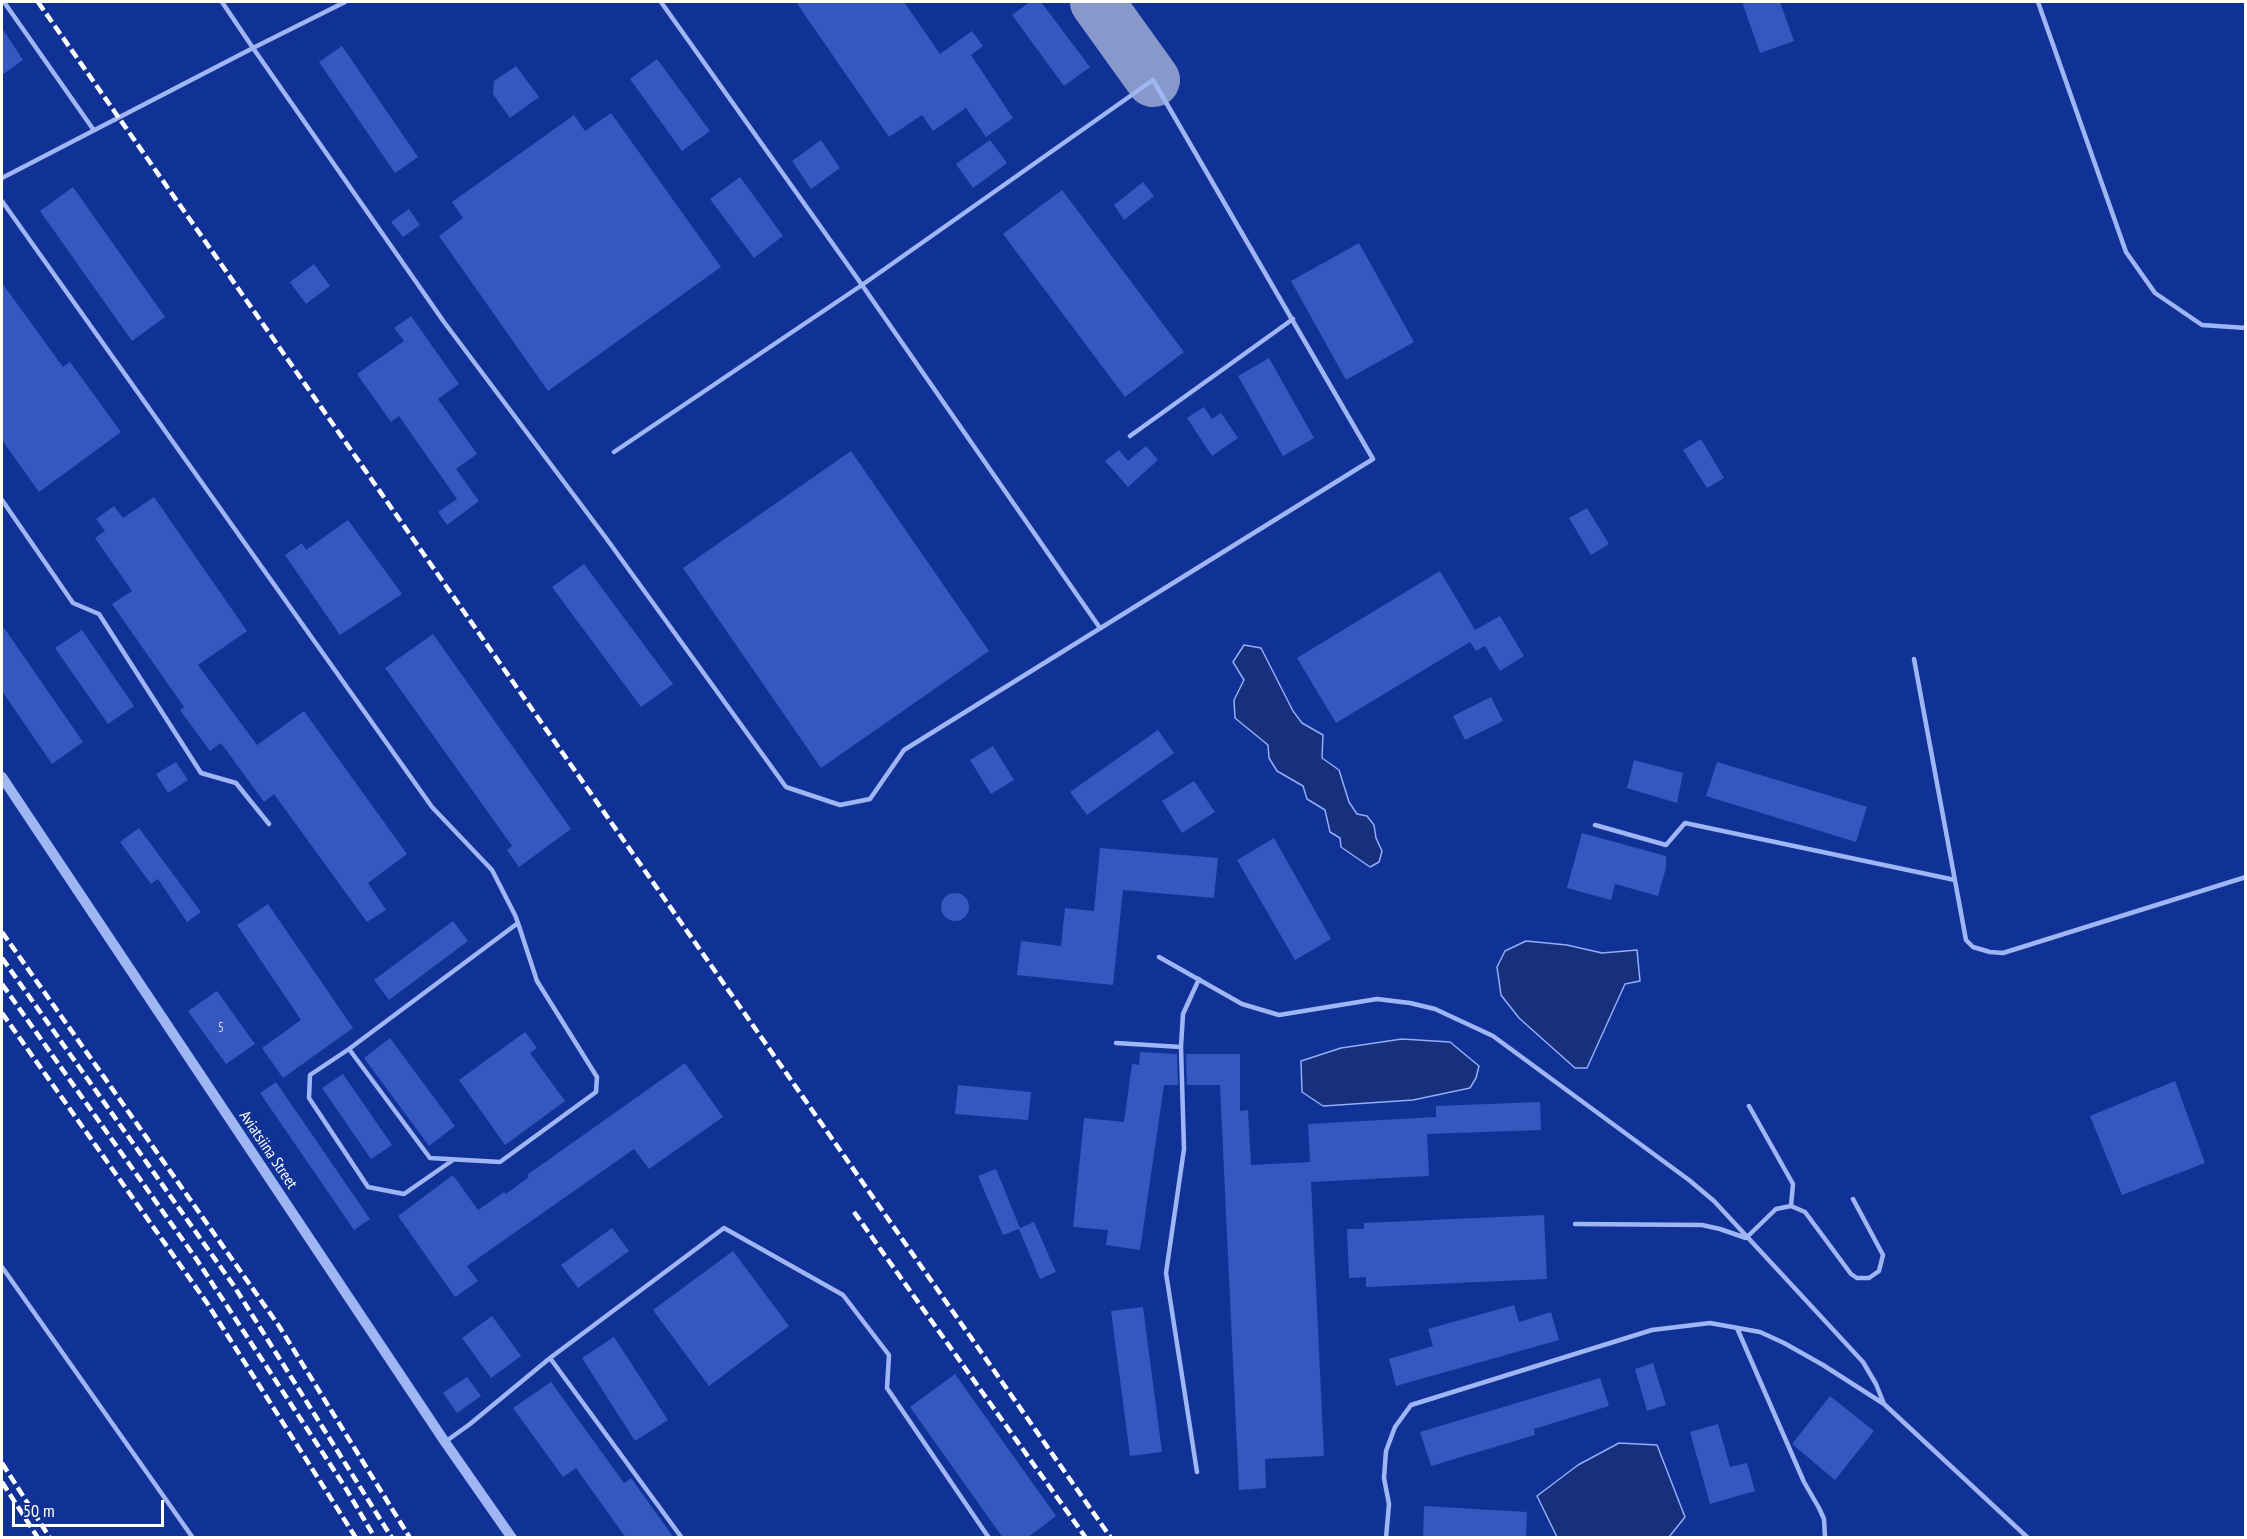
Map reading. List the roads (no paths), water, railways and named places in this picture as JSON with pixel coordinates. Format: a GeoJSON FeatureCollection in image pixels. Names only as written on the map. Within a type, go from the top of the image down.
{"type":"FeatureCollection","features":[{"type":"Feature","properties":{"kind":"street","name":"Aviatsiina Street"},"geometry":{"type":"LineString","coordinates":[[2,777],[445,1442],[512,1538]]}},
{"type":"Feature","properties":{"kind":"lane"},"geometry":{"type":"LineString","coordinates":[[4,2],[93,129]]}},
{"type":"Feature","properties":{"kind":"lane"},"geometry":{"type":"LineString","coordinates":[[222,2],[444,322],[606,538],[786,787],[840,805],[870,799],[904,750],[1373,459],[1152,80],[862,285],[614,452]]}},
{"type":"Feature","properties":{"kind":"lane"},"geometry":{"type":"LineString","coordinates":[[2,178],[93,129],[345,2]]}},
{"type":"Feature","properties":{"kind":"lane"},"geometry":{"type":"LineString","coordinates":[[661,2],[862,285],[1100,628]]}},
{"type":"Feature","properties":{"kind":"lane"},"geometry":{"type":"LineString","coordinates":[[2038,2],[2126,252],[2155,292],[2202,325],[2246,328]]}},
{"type":"Feature","properties":{"kind":"lane"},"geometry":{"type":"LineString","coordinates":[[2,201],[432,807],[492,870],[518,923],[537,981],[597,1077],[596,1092],[500,1162],[430,1158],[349,1049]]}},
{"type":"Feature","properties":{"kind":"lane"},"geometry":{"type":"LineString","coordinates":[[1130,436],[1293,319]]}},
{"type":"Feature","properties":{"kind":"lane"},"geometry":{"type":"LineString","coordinates":[[2,500],[73,603],[99,614],[201,773],[236,783],[269,824]]}},
{"type":"Feature","properties":{"kind":"lane"},"geometry":{"type":"LineString","coordinates":[[1914,659],[1966,940],[1973,946],[1990,952],[2003,952],[2246,877]]}},
{"type":"Feature","properties":{"kind":"lane"},"geometry":{"type":"LineString","coordinates":[[1595,825],[1666,845],[1685,823],[1955,880]]}},
{"type":"Feature","properties":{"kind":"lane"},"geometry":{"type":"LineString","coordinates":[[455,1159],[404,1194],[368,1186],[309,1098],[310,1075],[349,1049],[518,923]]}},
{"type":"Feature","properties":{"kind":"lane"},"geometry":{"type":"LineString","coordinates":[[1159,957],[1242,1004],[1279,1015],[1377,999],[1410,1003],[1436,1010],[1493,1036],[1714,1200],[1746,1238],[1863,1362],[1884,1404]]}},
{"type":"Feature","properties":{"kind":"lane"},"geometry":{"type":"LineString","coordinates":[[1197,1472],[1166,1273],[1184,1149],[1181,1047],[1183,1014],[1199,979]]}},
{"type":"Feature","properties":{"kind":"lane"},"geometry":{"type":"LineString","coordinates":[[1116,1043],[1181,1047]]}},
{"type":"Feature","properties":{"kind":"lane"},"geometry":{"type":"LineString","coordinates":[[1749,1106],[1793,1184],[1791,1206]]}},
{"type":"Feature","properties":{"kind":"lane"},"geometry":{"type":"LineString","coordinates":[[1746,1238],[1776,1209],[1791,1206],[1805,1212],[1851,1274],[1857,1278],[1869,1278],[1879,1271],[1883,1255],[1853,1199]]}},
{"type":"Feature","properties":{"kind":"lane"},"geometry":{"type":"LineString","coordinates":[[1575,1224],[1702,1225],[1746,1238]]}},
{"type":"Feature","properties":{"kind":"lane"},"geometry":{"type":"LineString","coordinates":[[445,1442],[550,1358],[724,1228],[843,1295],[889,1355],[887,1388],[989,1538]]}},
{"type":"Feature","properties":{"kind":"lane"},"geometry":{"type":"LineString","coordinates":[[2,1267],[193,1538]]}},
{"type":"Feature","properties":{"kind":"lane"},"geometry":{"type":"LineString","coordinates":[[1386,1538],[1389,1504],[1384,1478],[1386,1451],[1395,1426],[1411,1405],[1652,1329],[1710,1323],[1760,1332],[1784,1343],[1884,1404],[2028,1538]]}},
{"type":"Feature","properties":{"kind":"lane"},"geometry":{"type":"LineString","coordinates":[[1737,1328],[1804,1482],[1824,1519],[1825,1538]]}},
{"type":"Feature","properties":{"kind":"lane"},"geometry":{"type":"LineString","coordinates":[[550,1358],[682,1538]]}},
{"type":"Feature","properties":{"kind":"water"},"geometry":{"type":"Polygon","coordinates":[[[1244,645],[1261,648],[1293,711],[1302,723],[1323,735],[1322,758],[1339,770],[1349,802],[1357,814],[1367,816],[1374,825],[1376,838],[1382,851],[1379,862],[1370,867],[1341,847],[1340,838],[1330,832],[1325,810],[1307,799],[1303,786],[1277,771],[1269,758],[1268,745],[1235,718],[1234,700],[1244,680],[1233,662],[1244,645]]]}},
{"type":"Feature","properties":{"kind":"water"},"geometry":{"type":"Polygon","coordinates":[[[1526,941],[1567,945],[1602,953],[1637,950],[1640,981],[1625,984],[1587,1068],[1575,1068],[1519,1018],[1501,995],[1497,967],[1505,951],[1526,941]]]}},
{"type":"Feature","properties":{"kind":"water"},"geometry":{"type":"Polygon","coordinates":[[[1402,1039],[1450,1042],[1479,1066],[1470,1088],[1413,1100],[1323,1106],[1302,1092],[1301,1061],[1341,1048],[1402,1039]]]}},
{"type":"Feature","properties":{"kind":"water"},"geometry":{"type":"Polygon","coordinates":[[[1619,1443],[1657,1445],[1685,1517],[1669,1537],[1557,1537],[1537,1496],[1578,1465],[1619,1443]]]}},
{"type":"Feature","properties":{"kind":"railway"},"geometry":{"type":"LineString","coordinates":[[38,2],[1111,1538]]}},
{"type":"Feature","properties":{"kind":"railway"},"geometry":{"type":"LineString","coordinates":[[2,932],[279,1326],[410,1538]]}},
{"type":"Feature","properties":{"kind":"railway"},"geometry":{"type":"LineString","coordinates":[[2,958],[234,1286],[392,1538]]}},
{"type":"Feature","properties":{"kind":"railway"},"geometry":{"type":"LineString","coordinates":[[2,984],[197,1260],[345,1487],[375,1538]]}},
{"type":"Feature","properties":{"kind":"railway"},"geometry":{"type":"LineString","coordinates":[[2,1013],[207,1303],[356,1538]]}},
{"type":"Feature","properties":{"kind":"railway"},"geometry":{"type":"LineString","coordinates":[[854,1212],[1086,1538]]}},
{"type":"Feature","properties":{"kind":"railway"},"geometry":{"type":"LineString","coordinates":[[2,1463],[50,1538]]}},
{"type":"Feature","properties":{"kind":"railway"},"geometry":{"type":"LineString","coordinates":[[2,1482],[38,1538]]}}]}
